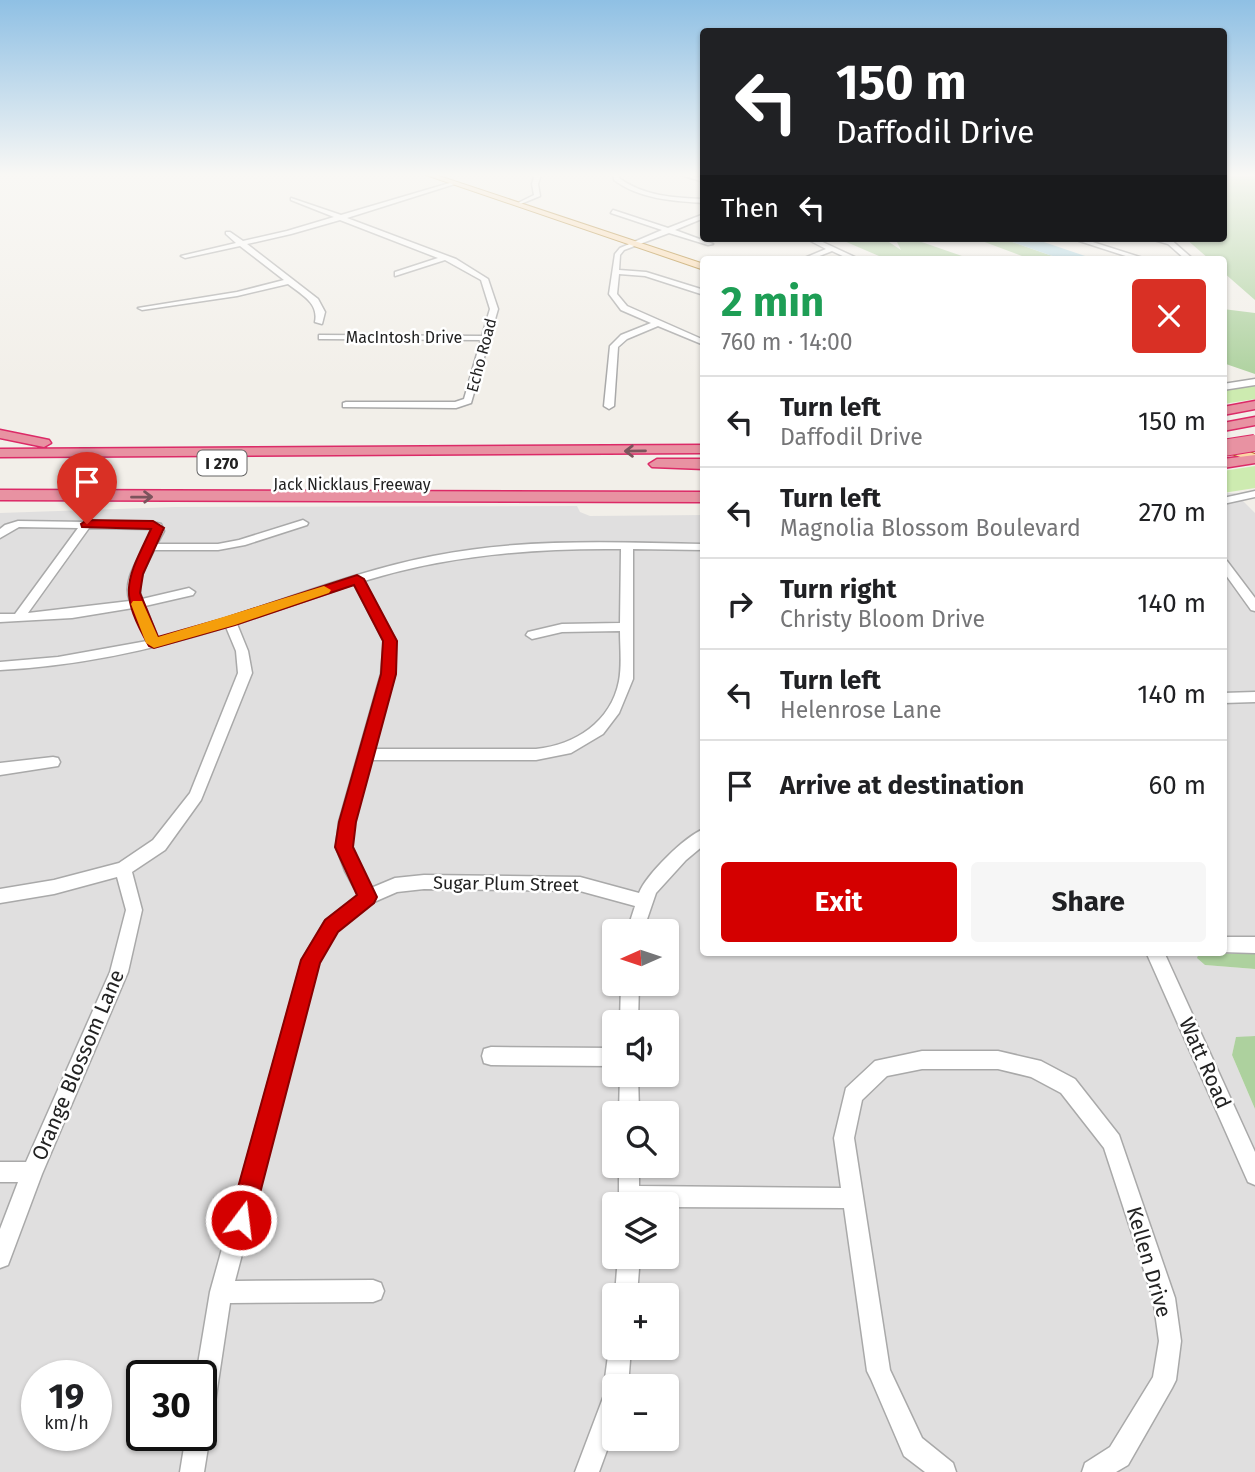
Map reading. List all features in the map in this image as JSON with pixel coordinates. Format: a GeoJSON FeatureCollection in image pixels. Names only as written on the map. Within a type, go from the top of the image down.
{"type":"FeatureCollection","features":[{"type":"Feature","properties":{"kind":"highway"},"geometry":{"type":"LineString","coordinates":[[1227,410],[1255,405]]}},
{"type":"Feature","properties":{"kind":"highway"},"geometry":{"type":"LineString","coordinates":[[1227,426],[1255,421]]}},
{"type":"Feature","properties":{"kind":"highway"},"geometry":{"type":"LineString","coordinates":[[0,433],[58,445],[301,452]]}},
{"type":"Feature","properties":{"kind":"highway"},"geometry":{"type":"LineString","coordinates":[[1227,446],[1255,443]]}},
{"type":"Feature","properties":{"kind":"highway"},"geometry":{"type":"LineString","coordinates":[[0,453],[700,449]]}},
{"type":"Feature","properties":{"kind":"highway"},"geometry":{"type":"LineString","coordinates":[[1227,463],[1255,458]]}},
{"type":"Feature","properties":{"kind":"highway","name":"Jack Nicklaus Freeway"},"geometry":{"type":"LineString","coordinates":[[0,463],[700,464]]}},
{"type":"Feature","properties":{"kind":"highway","name":"Jack Nicklaus Freeway"},"geometry":{"type":"LineString","coordinates":[[0,483],[700,485]]}},
{"type":"Feature","properties":{"kind":"highway"},"geometry":{"type":"LineString","coordinates":[[0,495],[113,498],[700,497]]}},
{"type":"Feature","properties":{"kind":"highway"},"geometry":{"type":"LineString","coordinates":[[0,504],[63,504],[113,498]]}},
{"type":"Feature","properties":{"kind":"main road"},"geometry":{"type":"LineString","coordinates":[[635,243],[700,266]]}},
{"type":"Feature","properties":{"kind":"main road"},"geometry":{"type":"LineString","coordinates":[[1227,448],[1255,458]]}},
{"type":"Feature","properties":{"kind":"street"},"geometry":{"type":"LineString","coordinates":[[185,256],[248,243]]}},
{"type":"Feature","properties":{"kind":"street","name":"Echo Road"},"geometry":{"type":"LineString","coordinates":[[346,405],[449,406],[463,404],[471,397],[494,309],[484,279],[444,258],[406,243]]}},
{"type":"Feature","properties":{"kind":"street"},"geometry":{"type":"LineString","coordinates":[[635,243],[622,248],[617,255],[613,293],[624,308],[700,341]]}},
{"type":"Feature","properties":{"kind":"street"},"geometry":{"type":"LineString","coordinates":[[706,243],[710,244]]}},
{"type":"Feature","properties":{"kind":"street"},"geometry":{"type":"LineString","coordinates":[[819,243],[849,256]]}},
{"type":"Feature","properties":{"kind":"street"},"geometry":{"type":"LineString","coordinates":[[1088,243],[1132,256]]}},
{"type":"Feature","properties":{"kind":"street"},"geometry":{"type":"LineString","coordinates":[[1170,243],[1186,256]]}},
{"type":"Feature","properties":{"kind":"street"},"geometry":{"type":"LineString","coordinates":[[243,244],[315,301],[321,312],[319,322]]}},
{"type":"Feature","properties":{"kind":"street"},"geometry":{"type":"LineString","coordinates":[[813,256],[832,248]]}},
{"type":"Feature","properties":{"kind":"street"},"geometry":{"type":"LineString","coordinates":[[398,274],[444,258]]}},
{"type":"Feature","properties":{"kind":"street"},"geometry":{"type":"LineString","coordinates":[[617,272],[646,274],[700,292]]}},
{"type":"Feature","properties":{"kind":"street"},"geometry":{"type":"LineString","coordinates":[[142,307],[226,296],[291,281]]}},
{"type":"Feature","properties":{"kind":"street"},"geometry":{"type":"LineString","coordinates":[[609,407],[614,346],[624,337],[657,323]]}},
{"type":"Feature","properties":{"kind":"street","name":"MacIntosh Drive"},"geometry":{"type":"LineString","coordinates":[[321,337],[486,338]]}},
{"type":"Feature","properties":{"kind":"street"},"geometry":{"type":"LineString","coordinates":[[1227,386],[1255,382]]}},
{"type":"Feature","properties":{"kind":"street"},"geometry":{"type":"LineString","coordinates":[[1227,499],[1255,494]]}},
{"type":"Feature","properties":{"kind":"street"},"geometry":{"type":"LineString","coordinates":[[151,547],[218,547],[241,543],[303,523]]}},
{"type":"Feature","properties":{"kind":"street"},"geometry":{"type":"LineString","coordinates":[[0,535],[9,527],[18,524],[157,526],[159,531],[137,574],[133,593],[154,643]]}},
{"type":"Feature","properties":{"kind":"street"},"geometry":{"type":"LineString","coordinates":[[18,618],[87,524]]}},
{"type":"Feature","properties":{"kind":"street"},"geometry":{"type":"LineString","coordinates":[[1,668],[154,643],[230,622],[357,579],[464,554],[548,546],[700,547]]}},
{"type":"Feature","properties":{"kind":"street"},"geometry":{"type":"LineString","coordinates":[[366,754],[527,755],[566,749],[601,728],[622,700],[626,679],[627,546]]}},
{"type":"Feature","properties":{"kind":"street"},"geometry":{"type":"LineString","coordinates":[[1227,568],[1255,607]]}},
{"type":"Feature","properties":{"kind":"street"},"geometry":{"type":"LineString","coordinates":[[357,579],[390,641],[388,674],[347,822],[344,847],[353,871],[368,897]]}},
{"type":"Feature","properties":{"kind":"street"},"geometry":{"type":"LineString","coordinates":[[0,618],[138,605],[189,592]]}},
{"type":"Feature","properties":{"kind":"street"},"geometry":{"type":"LineString","coordinates":[[0,896],[54,887],[123,869],[159,845],[196,796],[245,673],[242,651],[230,622]]}},
{"type":"Feature","properties":{"kind":"street"},"geometry":{"type":"LineString","coordinates":[[532,635],[562,628],[626,627]]}},
{"type":"Feature","properties":{"kind":"street"},"geometry":{"type":"LineString","coordinates":[[1227,698],[1255,697]]}},
{"type":"Feature","properties":{"kind":"street"},"geometry":{"type":"LineString","coordinates":[[0,769],[53,762]]}},
{"type":"Feature","properties":{"kind":"street"},"geometry":{"type":"LineString","coordinates":[[639,919],[649,890],[680,855],[700,838]]}},
{"type":"Feature","properties":{"kind":"street","name":"Orange Blossom Lane"},"geometry":{"type":"LineString","coordinates":[[0,1257],[32,1172],[119,972],[134,910],[123,869]]}},
{"type":"Feature","properties":{"kind":"street","name":"Sugar Plum Street"},"geometry":{"type":"LineString","coordinates":[[210,1360],[221,1292],[311,960],[331,926],[368,897],[395,885],[424,882],[580,884],[645,902]]}},
{"type":"Feature","properties":{"kind":"street"},"geometry":{"type":"LineString","coordinates":[[1227,945],[1255,945]]}},
{"type":"Feature","properties":{"kind":"street","name":"Watt Road"},"geometry":{"type":"LineString","coordinates":[[1156,956],[1255,1175]]}},
{"type":"Feature","properties":{"kind":"street"},"geometry":{"type":"LineString","coordinates":[[491,1056],[602,1058]]}},
{"type":"Feature","properties":{"kind":"street","name":"Kellen Drive"},"geometry":{"type":"LineString","coordinates":[[852,1198],[844,1138],[853,1096],[882,1068],[922,1060],[998,1060],[1034,1068],[1068,1086],[1112,1142],[1164,1298],[1170,1340],[1164,1380],[1119,1456],[1094,1472]]}},
{"type":"Feature","properties":{"kind":"street"},"geometry":{"type":"LineString","coordinates":[[0,1172],[32,1172]]}},
{"type":"Feature","properties":{"kind":"street"},"geometry":{"type":"LineString","coordinates":[[679,1200],[852,1198],[879,1371],[913,1447],[943,1472]]}},
{"type":"Feature","properties":{"kind":"street"},"geometry":{"type":"LineString","coordinates":[[221,1292],[373,1291]]}},
{"type":"Feature","properties":{"kind":"street"},"geometry":{"type":"LineString","coordinates":[[587,1472],[602,1431]]}},
{"type":"Feature","properties":{"kind":"street"},"geometry":{"type":"LineString","coordinates":[[192,1472],[195,1451]]}},
{"type":"Feature","properties":{"kind":"shaded area"},"geometry":{"type":"Polygon","coordinates":[[[1227,493],[1235,493],[1255,513],[1255,954],[1227,953],[1227,493]]]}},
{"type":"Feature","properties":{"kind":"shaded area"},"geometry":{"type":"Polygon","coordinates":[[[577,506],[580,512],[590,516],[700,515],[700,956],[1201,956],[1205,965],[1255,969],[1255,1036],[1236,1038],[1232,1055],[1255,1109],[1255,1472],[0,1472],[0,513],[175,507],[577,506]]]}},
{"type":"Feature","properties":{"kind":"green space"},"geometry":{"type":"Polygon","coordinates":[[[848,243],[890,243],[901,250],[897,243],[924,243],[962,256],[879,256],[848,243]]]}},
{"type":"Feature","properties":{"kind":"green space"},"geometry":{"type":"Polygon","coordinates":[[[987,243],[1014,243],[1052,256],[1022,256],[987,243]]]}},
{"type":"Feature","properties":{"kind":"green space"},"geometry":{"type":"Polygon","coordinates":[[[1190,243],[1255,243],[1255,300],[1227,276],[1227,256],[1206,256],[1190,243]]]}},
{"type":"Feature","properties":{"kind":"green space"},"geometry":{"type":"Polygon","coordinates":[[[1227,310],[1255,313],[1255,374],[1227,364],[1227,310]]]}},
{"type":"Feature","properties":{"kind":"green space"},"geometry":{"type":"Polygon","coordinates":[[[1255,385],[1255,399],[1227,403],[1227,390],[1255,385]]]}},
{"type":"Feature","properties":{"kind":"green space"},"geometry":{"type":"Polygon","coordinates":[[[1255,466],[1255,488],[1227,492],[1227,470],[1255,466]]]}},
{"type":"Feature","properties":{"kind":"green space"},"geometry":{"type":"Polygon","coordinates":[[[1227,954],[1255,954],[1255,969],[1205,965],[1197,958],[1227,956],[1227,954]]]}},
{"type":"Feature","properties":{"kind":"green space"},"geometry":{"type":"Polygon","coordinates":[[[1255,1036],[1255,1109],[1232,1055],[1236,1037],[1255,1036]]]}},
{"type":"Feature","properties":{"kind":"water"},"geometry":{"type":"Polygon","coordinates":[[[1014,243],[1046,243],[1085,256],[1052,256],[1014,243]]]}},
{"type":"Feature","properties":{"kind":"slow traffic"},"geometry":{"type":"LineString","coordinates":[[138,604],[154,643],[230,622],[324,590]]}},
{"type":"Feature","properties":{"kind":"route"},"geometry":{"type":"LineString","coordinates":[[87,524],[157,526],[159,531],[137,574],[133,593],[154,643],[230,622],[357,579],[390,641],[388,674],[347,822],[344,847],[353,871],[368,897],[331,926],[311,960],[241,1220]]}}]}
